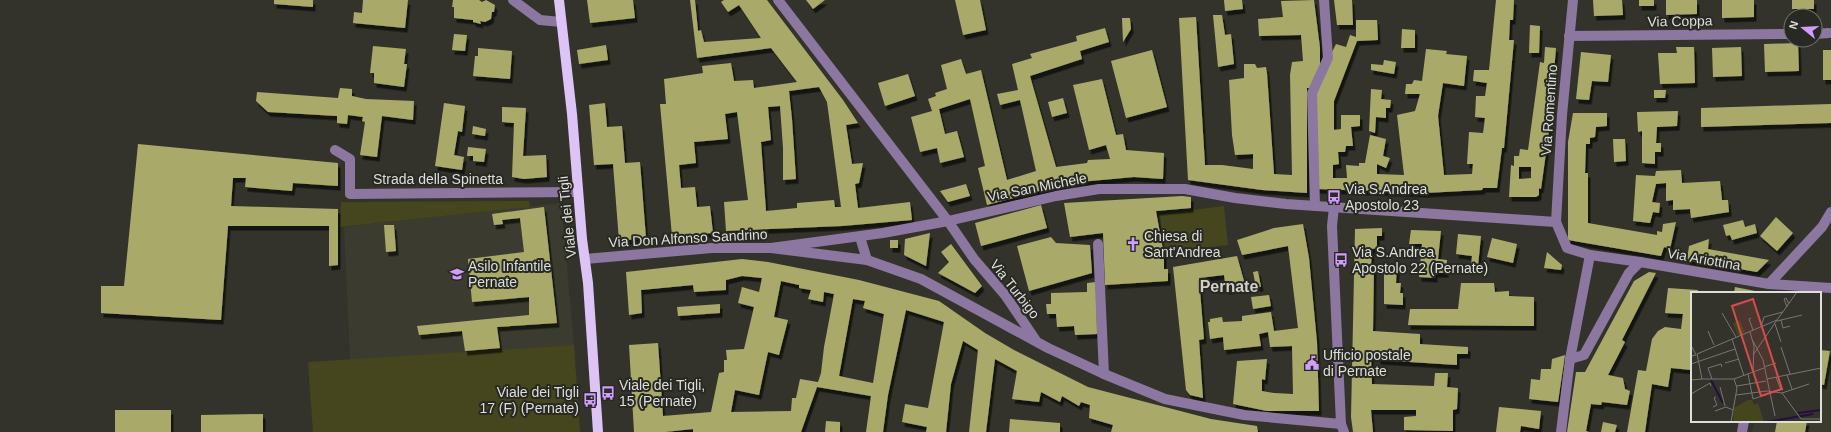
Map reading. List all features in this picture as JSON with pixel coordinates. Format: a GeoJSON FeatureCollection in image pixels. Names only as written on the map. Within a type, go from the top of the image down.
{"type":"FeatureCollection","features":[{"type":"Feature","properties":{"kind":"main road","name":"Viale dei Tigli"},"geometry":{"type":"LineString","coordinates":[[559,0],[572,114],[598,432]]}},
{"type":"Feature","properties":{"kind":"street"},"geometry":{"type":"LineString","coordinates":[[513,0],[540,20],[561,22]]}},
{"type":"Feature","properties":{"kind":"street","name":"Via Turbigo"},"geometry":{"type":"LineString","coordinates":[[778,0],[948,221],[974,259],[1005,295],[1037,342],[1104,374],[1166,399],[1244,415],[1342,428]]}},
{"type":"Feature","properties":{"kind":"street"},"geometry":{"type":"LineString","coordinates":[[1315,206],[1312,93],[1328,58],[1324,0]]}},
{"type":"Feature","properties":{"kind":"street","name":"Via Romentino"},"geometry":{"type":"LineString","coordinates":[[1556,222],[1562,115],[1573,0]]}},
{"type":"Feature","properties":{"kind":"street"},"geometry":{"type":"LineString","coordinates":[[1823,33],[1829,33]]}},
{"type":"Feature","properties":{"kind":"street","name":"Via Coppa"},"geometry":{"type":"LineString","coordinates":[[1569,36],[1783,34]]}},
{"type":"Feature","properties":{"kind":"street","name":"Strada della Spinetta"},"geometry":{"type":"LineString","coordinates":[[335,150],[350,159],[350,194],[578,192]]}},
{"type":"Feature","properties":{"kind":"street","name":"Via San Michele"},"geometry":{"type":"LineString","coordinates":[[771,248],[860,237],[948,221],[1056,196],[1099,189],[1185,190],[1235,198],[1315,206],[1556,222]]}},
{"type":"Feature","properties":{"kind":"street"},"geometry":{"type":"LineString","coordinates":[[1334,207],[1332,226],[1342,428]]}},
{"type":"Feature","properties":{"kind":"street"},"geometry":{"type":"LineString","coordinates":[[1768,289],[1822,227],[1831,212]]}},
{"type":"Feature","properties":{"kind":"street","name":"Via Ariottina"},"geometry":{"type":"LineString","coordinates":[[1556,222],[1568,248],[1590,255],[1640,262],[1768,289],[1831,288]]}},
{"type":"Feature","properties":{"kind":"street"},"geometry":{"type":"LineString","coordinates":[[860,237],[867,260]]}},
{"type":"Feature","properties":{"kind":"street"},"geometry":{"type":"LineString","coordinates":[[1098,244],[1104,374]]}},
{"type":"Feature","properties":{"kind":"street","name":"Via Don Alfonso Sandrino"},"geometry":{"type":"LineString","coordinates":[[585,259],[611,255],[705,249],[771,248],[867,260],[921,279],[1037,342]]}},
{"type":"Feature","properties":{"kind":"street"},"geometry":{"type":"LineString","coordinates":[[1561,432],[1570,359],[1590,255]]}},
{"type":"Feature","properties":{"kind":"street"},"geometry":{"type":"LineString","coordinates":[[1570,359],[1584,355],[1629,273],[1640,262]]}},
{"type":"Feature","properties":{"kind":"street"},"geometry":{"type":"LineString","coordinates":[[1742,432],[1744,422]]}},
{"type":"Feature","properties":{"kind":"shaded area"},"geometry":{"type":"Polygon","coordinates":[[[529,201],[530,207],[340,227],[341,202],[529,201]]]}},
{"type":"Feature","properties":{"kind":"shaded area","name":"Asilo Infantile Pernate"},"geometry":{"type":"Polygon","coordinates":[[[561,203],[574,345],[350,360],[344,227],[561,203]]]}},
{"type":"Feature","properties":{"kind":"shaded area"},"geometry":{"type":"Polygon","coordinates":[[[1224,206],[1228,245],[1164,252],[1160,214],[1224,206]]]}},
{"type":"Feature","properties":{"kind":"shaded area"},"geometry":{"type":"Polygon","coordinates":[[[574,345],[580,432],[313,432],[308,362],[574,345]]]}},
{"type":"Feature","properties":{"kind":"shaded area"},"geometry":{"type":"Polygon","coordinates":[[[1821,350],[1830,351],[1830,432],[1752,432],[1754,422],[1821,422],[1821,350]]]}},
{"type":"Feature","properties":{"kind":"building"},"geometry":{"type":"Polygon","coordinates":[[[274,0],[313,0],[313,7],[274,4],[274,0]]]}},
{"type":"Feature","properties":{"kind":"building"},"geometry":{"type":"Polygon","coordinates":[[[363,0],[408,0],[405,28],[353,23],[354,12],[362,13],[363,0]]]}},
{"type":"Feature","properties":{"kind":"building"},"geometry":{"type":"Polygon","coordinates":[[[453,0],[479,0],[482,2],[486,0],[495,5],[494,12],[492,12],[491,19],[485,22],[480,21],[481,24],[473,22],[473,20],[454,18],[454,7],[452,7],[453,0]]]}},
{"type":"Feature","properties":{"kind":"building"},"geometry":{"type":"Polygon","coordinates":[[[587,0],[633,0],[635,18],[590,23],[587,0]]]}},
{"type":"Feature","properties":{"kind":"building"},"geometry":{"type":"Polygon","coordinates":[[[690,0],[695,0],[698,31],[701,30],[704,42],[761,38],[739,5],[728,12],[721,2],[724,0],[767,0],[843,100],[858,123],[846,125],[852,164],[863,163],[859,183],[855,184],[858,208],[910,202],[912,220],[842,226],[726,231],[724,202],[748,200],[737,112],[725,114],[728,139],[694,142],[696,163],[679,165],[681,188],[695,187],[697,207],[710,206],[713,233],[672,236],[660,104],[666,104],[664,79],[703,73],[702,66],[731,63],[734,81],[753,80],[754,88],[797,82],[771,48],[697,58],[690,0]],[[819,87],[789,91],[796,179],[783,180],[783,148],[780,106],[768,107],[771,140],[761,142],[766,211],[797,208],[797,203],[834,200],[835,207],[841,207],[827,102],[819,87]]]}},
{"type":"Feature","properties":{"kind":"building"},"geometry":{"type":"Polygon","coordinates":[[[806,0],[825,0],[813,9],[806,0]]]}},
{"type":"Feature","properties":{"kind":"building"},"geometry":{"type":"Polygon","coordinates":[[[955,0],[980,0],[986,30],[963,35],[955,0]]]}},
{"type":"Feature","properties":{"kind":"building"},"geometry":{"type":"Polygon","coordinates":[[[1224,0],[1242,0],[1243,9],[1225,11],[1224,0]]]}},
{"type":"Feature","properties":{"kind":"building"},"geometry":{"type":"Polygon","coordinates":[[[1314,0],[1320,48],[1320,65],[1310,88],[1307,88],[1307,193],[1262,190],[1188,180],[1179,18],[1196,17],[1205,165],[1222,165],[1253,169],[1253,154],[1235,155],[1232,135],[1229,80],[1244,78],[1244,64],[1255,64],[1257,68],[1266,67],[1274,174],[1292,175],[1290,75],[1292,62],[1303,61],[1301,35],[1259,36],[1258,19],[1283,17],[1281,1],[1314,0]]]}},
{"type":"Feature","properties":{"kind":"building"},"geometry":{"type":"Polygon","coordinates":[[[1334,0],[1352,0],[1353,25],[1337,25],[1334,0]]]}},
{"type":"Feature","properties":{"kind":"building"},"geometry":{"type":"Polygon","coordinates":[[[1496,0],[1514,0],[1513,20],[1510,20],[1509,40],[1514,40],[1504,148],[1502,148],[1497,188],[1425,193],[1317,189],[1314,99],[1336,44],[1346,47],[1350,35],[1356,37],[1356,20],[1377,20],[1378,40],[1357,41],[1334,101],[1334,130],[1341,129],[1341,115],[1360,115],[1360,126],[1351,127],[1353,146],[1346,146],[1345,152],[1338,152],[1339,164],[1333,165],[1333,178],[1347,178],[1346,165],[1359,166],[1359,163],[1365,163],[1370,135],[1386,139],[1383,156],[1390,158],[1386,168],[1377,164],[1377,174],[1404,175],[1397,115],[1415,111],[1420,94],[1405,94],[1406,84],[1412,84],[1414,80],[1422,81],[1426,49],[1447,51],[1446,54],[1467,56],[1464,86],[1443,83],[1438,116],[1444,175],[1472,174],[1473,164],[1467,164],[1469,132],[1483,133],[1485,118],[1475,117],[1476,96],[1485,96],[1487,83],[1473,81],[1474,70],[1489,70],[1496,0]]]}},
{"type":"Feature","properties":{"kind":"building"},"geometry":{"type":"Polygon","coordinates":[[[1593,0],[1622,0],[1623,15],[1594,16],[1593,0]]]}},
{"type":"Feature","properties":{"kind":"building"},"geometry":{"type":"Polygon","coordinates":[[[1639,0],[1654,0],[1654,6],[1639,6],[1639,0]]]}},
{"type":"Feature","properties":{"kind":"building"},"geometry":{"type":"Polygon","coordinates":[[[1666,0],[1697,0],[1697,14],[1666,15],[1666,0]]]}},
{"type":"Feature","properties":{"kind":"building"},"geometry":{"type":"Polygon","coordinates":[[[1722,0],[1754,0],[1754,17],[1722,18],[1722,0]]]}},
{"type":"Feature","properties":{"kind":"building"},"geometry":{"type":"Polygon","coordinates":[[[1792,0],[1814,0],[1814,8],[1792,8],[1792,0]]]}},
{"type":"Feature","properties":{"kind":"building"},"geometry":{"type":"Polygon","coordinates":[[[1213,15],[1222,15],[1225,35],[1231,34],[1234,64],[1218,67],[1213,15]]]}},
{"type":"Feature","properties":{"kind":"building"},"geometry":{"type":"Polygon","coordinates":[[[1122,18],[1130,18],[1131,29],[1123,42],[1122,18]]]}},
{"type":"Feature","properties":{"kind":"building"},"geometry":{"type":"Polygon","coordinates":[[[1530,25],[1540,26],[1539,53],[1529,53],[1530,25]]]}},
{"type":"Feature","properties":{"kind":"building"},"geometry":{"type":"Polygon","coordinates":[[[1105,28],[1109,42],[1080,51],[1082,59],[1030,76],[1056,167],[1087,163],[1088,160],[1110,159],[1106,145],[1089,150],[1073,85],[1102,79],[1116,135],[1123,134],[1126,150],[1164,153],[1163,179],[1134,177],[1069,183],[987,205],[978,168],[985,166],[970,99],[939,109],[945,134],[957,131],[964,157],[940,163],[937,148],[920,152],[911,117],[932,111],[928,99],[936,96],[935,93],[947,89],[941,65],[961,59],[966,74],[981,70],[1007,180],[1036,171],[1020,100],[1000,105],[997,94],[1018,90],[1012,64],[1032,58],[1030,54],[1077,41],[1076,36],[1105,28]]]}},
{"type":"Feature","properties":{"kind":"building"},"geometry":{"type":"Polygon","coordinates":[[[1402,29],[1415,30],[1415,48],[1401,48],[1402,29]]]}},
{"type":"Feature","properties":{"kind":"building"},"geometry":{"type":"Polygon","coordinates":[[[454,34],[467,35],[465,51],[452,50],[454,34]]]}},
{"type":"Feature","properties":{"kind":"building"},"geometry":{"type":"Polygon","coordinates":[[[1783,43],[1783,48],[1798,48],[1799,71],[1765,72],[1764,44],[1783,43]]]}},
{"type":"Feature","properties":{"kind":"building"},"geometry":{"type":"Polygon","coordinates":[[[606,45],[608,60],[579,64],[577,50],[606,45]]]}},
{"type":"Feature","properties":{"kind":"building"},"geometry":{"type":"Polygon","coordinates":[[[373,46],[406,49],[404,64],[407,64],[404,87],[374,83],[374,73],[370,73],[373,46]]]}},
{"type":"Feature","properties":{"kind":"building"},"geometry":{"type":"Polygon","coordinates":[[[1545,47],[1556,48],[1549,131],[1541,189],[1539,188],[1539,195],[1536,197],[1509,197],[1511,165],[1514,166],[1514,156],[1519,156],[1520,149],[1528,150],[1540,62],[1544,63],[1545,47]],[[1519,167],[1519,179],[1531,178],[1531,167],[1519,167]]]}},
{"type":"Feature","properties":{"kind":"building"},"geometry":{"type":"Polygon","coordinates":[[[1676,47],[1694,47],[1695,83],[1660,84],[1658,53],[1677,53],[1676,47]]]}},
{"type":"Feature","properties":{"kind":"building"},"geometry":{"type":"Polygon","coordinates":[[[1741,47],[1742,76],[1713,77],[1712,48],[1741,47]]]}},
{"type":"Feature","properties":{"kind":"building"},"geometry":{"type":"Polygon","coordinates":[[[478,48],[512,51],[510,79],[473,76],[475,56],[478,56],[478,48]]]}},
{"type":"Feature","properties":{"kind":"building"},"geometry":{"type":"Polygon","coordinates":[[[1152,50],[1167,107],[1126,118],[1111,61],[1152,50]]]}},
{"type":"Feature","properties":{"kind":"building"},"geometry":{"type":"Polygon","coordinates":[[[1823,50],[1831,50],[1831,80],[1823,80],[1823,50]]]}},
{"type":"Feature","properties":{"kind":"building"},"geometry":{"type":"Polygon","coordinates":[[[1581,52],[1611,55],[1608,82],[1592,81],[1589,100],[1576,99],[1581,52]]]}},
{"type":"Feature","properties":{"kind":"building"},"geometry":{"type":"Polygon","coordinates":[[[1384,60],[1396,62],[1394,74],[1371,70],[1371,64],[1383,65],[1384,60]]]}},
{"type":"Feature","properties":{"kind":"building"},"geometry":{"type":"Polygon","coordinates":[[[908,74],[915,96],[885,106],[878,83],[908,74]]]}},
{"type":"Feature","properties":{"kind":"building"},"geometry":{"type":"Polygon","coordinates":[[[340,88],[352,89],[352,96],[366,99],[414,101],[413,120],[382,116],[377,157],[360,155],[365,122],[362,121],[363,117],[348,115],[347,124],[337,123],[337,116],[268,112],[256,101],[257,92],[338,98],[340,88]]]}},
{"type":"Feature","properties":{"kind":"building"},"geometry":{"type":"Polygon","coordinates":[[[1371,89],[1382,90],[1381,99],[1391,100],[1390,108],[1386,108],[1386,118],[1376,117],[1375,133],[1369,131],[1371,89]]]}},
{"type":"Feature","properties":{"kind":"building"},"geometry":{"type":"Polygon","coordinates":[[[1654,90],[1666,90],[1665,98],[1654,98],[1654,90]]]}},
{"type":"Feature","properties":{"kind":"building"},"geometry":{"type":"Polygon","coordinates":[[[1063,98],[1067,113],[1052,117],[1048,102],[1063,98]]]}},
{"type":"Feature","properties":{"kind":"building"},"geometry":{"type":"Polygon","coordinates":[[[444,103],[465,106],[462,132],[458,131],[454,155],[464,157],[462,170],[435,166],[444,103]]]}},
{"type":"Feature","properties":{"kind":"building"},"geometry":{"type":"Polygon","coordinates":[[[605,103],[607,127],[622,126],[625,163],[640,162],[646,238],[619,241],[613,164],[594,165],[589,105],[605,103]]]}},
{"type":"Feature","properties":{"kind":"building"},"geometry":{"type":"Polygon","coordinates":[[[1831,104],[1831,123],[1701,127],[1701,108],[1831,104]]]}},
{"type":"Feature","properties":{"kind":"building"},"geometry":{"type":"Polygon","coordinates":[[[502,107],[526,108],[523,156],[546,155],[547,177],[524,179],[512,177],[514,123],[502,122],[502,107]]]}},
{"type":"Feature","properties":{"kind":"building"},"geometry":{"type":"Polygon","coordinates":[[[1678,111],[1677,126],[1657,127],[1656,143],[1661,143],[1661,152],[1655,152],[1655,164],[1642,163],[1642,131],[1638,132],[1637,112],[1678,111]]]}},
{"type":"Feature","properties":{"kind":"building"},"geometry":{"type":"Polygon","coordinates":[[[1573,113],[1607,113],[1607,126],[1596,127],[1595,137],[1590,138],[1590,144],[1586,144],[1585,173],[1588,173],[1588,223],[1657,235],[1657,231],[1662,232],[1663,224],[1676,222],[1670,249],[1664,247],[1661,256],[1568,240],[1568,142],[1573,113]]]}},
{"type":"Feature","properties":{"kind":"building"},"geometry":{"type":"Polygon","coordinates":[[[473,126],[486,129],[485,136],[472,134],[473,126]]]}},
{"type":"Feature","properties":{"kind":"building"},"geometry":{"type":"Polygon","coordinates":[[[1613,139],[1625,139],[1626,161],[1614,162],[1613,139]]]}},
{"type":"Feature","properties":{"kind":"building"},"geometry":{"type":"Polygon","coordinates":[[[138,144],[338,163],[338,186],[293,183],[292,191],[245,187],[246,178],[233,178],[231,206],[338,209],[338,265],[329,266],[329,226],[228,226],[221,320],[101,313],[101,286],[124,286],[138,144]]]}},
{"type":"Feature","properties":{"kind":"building"},"geometry":{"type":"Polygon","coordinates":[[[468,147],[486,149],[484,162],[473,161],[473,156],[467,156],[468,147]]]}},
{"type":"Feature","properties":{"kind":"building"},"geometry":{"type":"Polygon","coordinates":[[[1681,170],[1682,183],[1720,181],[1722,200],[1728,200],[1729,212],[1691,218],[1690,209],[1673,210],[1673,200],[1666,201],[1666,183],[1656,184],[1652,202],[1660,203],[1659,213],[1653,212],[1650,223],[1633,221],[1636,175],[1655,176],[1656,171],[1681,170]]]}},
{"type":"Feature","properties":{"kind":"building"},"geometry":{"type":"Polygon","coordinates":[[[966,184],[970,196],[948,202],[940,191],[966,184]]]}},
{"type":"Feature","properties":{"kind":"building","name":"Chiesa di Sant'Andrea"},"geometry":{"type":"Polygon","coordinates":[[[1182,196],[1191,197],[1191,208],[1156,211],[1164,255],[1164,269],[1168,269],[1168,281],[1105,285],[1103,233],[1070,237],[1064,203],[1182,196]]]}},
{"type":"Feature","properties":{"kind":"building"},"geometry":{"type":"Polygon","coordinates":[[[1041,205],[1047,228],[981,246],[975,223],[1041,205]]]}},
{"type":"Feature","properties":{"kind":"building"},"geometry":{"type":"Polygon","coordinates":[[[544,207],[557,323],[497,327],[500,348],[465,351],[462,331],[419,335],[417,326],[529,315],[529,297],[472,302],[468,259],[524,252],[520,218],[502,220],[503,224],[494,225],[492,214],[544,207]]]}},
{"type":"Feature","properties":{"kind":"building"},"geometry":{"type":"Polygon","coordinates":[[[1776,217],[1793,233],[1777,251],[1760,236],[1776,217]]]}},
{"type":"Feature","properties":{"kind":"building"},"geometry":{"type":"Polygon","coordinates":[[[1743,220],[1745,227],[1755,224],[1757,233],[1732,240],[1730,235],[1726,236],[1723,225],[1743,220]]]}},
{"type":"Feature","properties":{"kind":"building"},"geometry":{"type":"Polygon","coordinates":[[[1303,224],[1309,258],[1317,342],[1319,411],[1267,411],[1233,404],[1237,361],[1267,359],[1265,380],[1262,379],[1262,391],[1293,394],[1292,346],[1270,347],[1268,332],[1259,334],[1261,346],[1224,350],[1223,337],[1210,339],[1208,322],[1210,322],[1210,319],[1222,317],[1223,322],[1242,321],[1242,316],[1271,312],[1274,331],[1298,328],[1288,246],[1242,255],[1237,240],[1274,228],[1303,224]]]}},
{"type":"Feature","properties":{"kind":"building"},"geometry":{"type":"Polygon","coordinates":[[[384,225],[394,225],[396,251],[386,252],[384,225]]]}},
{"type":"Feature","properties":{"kind":"building"},"geometry":{"type":"Polygon","coordinates":[[[1382,228],[1382,236],[1377,236],[1377,248],[1372,249],[1371,266],[1374,267],[1373,331],[1420,334],[1420,344],[1468,347],[1468,354],[1457,354],[1457,365],[1378,360],[1378,357],[1371,357],[1372,384],[1434,386],[1435,373],[1448,373],[1447,387],[1458,388],[1457,409],[1453,410],[1453,431],[1404,430],[1404,417],[1416,416],[1416,410],[1371,410],[1373,432],[1353,432],[1351,417],[1355,229],[1382,228]]]}},
{"type":"Feature","properties":{"kind":"building"},"geometry":{"type":"Polygon","coordinates":[[[1411,230],[1441,231],[1438,259],[1447,260],[1446,273],[1435,273],[1435,278],[1419,277],[1422,244],[1409,244],[1411,230]]]}},
{"type":"Feature","properties":{"kind":"building"},"geometry":{"type":"Polygon","coordinates":[[[930,233],[926,266],[904,255],[905,239],[930,233]]]}},
{"type":"Feature","properties":{"kind":"building"},"geometry":{"type":"Polygon","coordinates":[[[1458,234],[1481,236],[1478,266],[1471,265],[1472,256],[1456,254],[1458,234]]]}},
{"type":"Feature","properties":{"kind":"building"},"geometry":{"type":"Polygon","coordinates":[[[1051,237],[1056,243],[1090,245],[1092,273],[1029,291],[1017,246],[1051,237]]]}},
{"type":"Feature","properties":{"kind":"building"},"geometry":{"type":"Polygon","coordinates":[[[1492,238],[1517,244],[1513,263],[1487,257],[1492,238]]]}},
{"type":"Feature","properties":{"kind":"building"},"geometry":{"type":"Polygon","coordinates":[[[1709,239],[1708,249],[1769,260],[1757,272],[1687,260],[1689,246],[1709,239]]]}},
{"type":"Feature","properties":{"kind":"building"},"geometry":{"type":"Polygon","coordinates":[[[890,240],[898,240],[898,248],[890,248],[890,240]]]}},
{"type":"Feature","properties":{"kind":"building"},"geometry":{"type":"Polygon","coordinates":[[[951,244],[982,286],[975,293],[938,273],[949,262],[941,252],[951,244]]]}},
{"type":"Feature","properties":{"kind":"building"},"geometry":{"type":"Polygon","coordinates":[[[1547,252],[1562,265],[1561,270],[1544,268],[1547,252]]]}},
{"type":"Feature","properties":{"kind":"building"},"geometry":{"type":"Polygon","coordinates":[[[1237,256],[1246,288],[1226,290],[1224,275],[1199,278],[1204,339],[1199,340],[1203,398],[1190,395],[1186,390],[1173,267],[1237,256]]]}},
{"type":"Feature","properties":{"kind":"building"},"geometry":{"type":"Polygon","coordinates":[[[742,259],[768,262],[859,280],[939,301],[985,333],[1014,350],[1088,387],[1211,419],[1257,426],[1258,432],[1111,432],[1113,425],[1089,418],[1090,405],[1081,402],[1079,406],[1062,396],[1060,402],[1041,392],[1039,402],[1012,399],[1017,371],[995,359],[986,432],[969,432],[978,350],[963,341],[951,384],[946,432],[926,432],[927,427],[902,422],[905,404],[928,408],[944,322],[906,310],[888,395],[883,432],[866,432],[871,396],[817,387],[801,432],[693,432],[693,429],[665,432],[634,432],[629,345],[658,343],[663,416],[711,412],[719,373],[724,372],[724,360],[727,360],[726,350],[744,349],[754,307],[738,303],[742,287],[759,292],[762,278],[742,276],[726,280],[726,290],[694,292],[693,285],[641,290],[642,313],[629,315],[626,272],[742,259]],[[781,281],[774,317],[788,320],[779,355],[768,352],[759,395],[735,390],[731,412],[791,411],[792,398],[796,398],[800,379],[818,382],[821,373],[824,347],[834,294],[824,292],[823,302],[808,299],[811,290],[799,288],[799,285],[781,281]],[[853,299],[839,376],[873,383],[884,314],[863,308],[865,301],[853,299]]]}},
{"type":"Feature","properties":{"kind":"building"},"geometry":{"type":"Polygon","coordinates":[[[1384,265],[1397,265],[1396,283],[1401,283],[1400,293],[1403,293],[1403,305],[1384,304],[1384,265]]]}},
{"type":"Feature","properties":{"kind":"building"},"geometry":{"type":"Polygon","coordinates":[[[1258,271],[1261,287],[1256,287],[1253,272],[1258,271]]]}},
{"type":"Feature","properties":{"kind":"building"},"geometry":{"type":"Polygon","coordinates":[[[1649,272],[1656,273],[1622,340],[1625,342],[1608,375],[1623,378],[1625,389],[1630,391],[1627,405],[1602,402],[1601,405],[1591,404],[1586,431],[1589,432],[1567,432],[1576,372],[1585,372],[1634,281],[1649,272]]]}},
{"type":"Feature","properties":{"kind":"building"},"geometry":{"type":"Polygon","coordinates":[[[1096,282],[1097,334],[1075,335],[1074,326],[1057,327],[1056,314],[1047,314],[1046,304],[1051,304],[1051,293],[1087,292],[1087,283],[1096,282]]]}},
{"type":"Feature","properties":{"kind":"building"},"geometry":{"type":"Polygon","coordinates":[[[1461,283],[1494,283],[1495,292],[1509,291],[1509,296],[1534,297],[1534,326],[1408,325],[1410,309],[1458,309],[1461,283]]]}},
{"type":"Feature","properties":{"kind":"building"},"geometry":{"type":"Polygon","coordinates":[[[1735,287],[1755,291],[1755,292],[1734,292],[1735,287]]]}},
{"type":"Feature","properties":{"kind":"building"},"geometry":{"type":"Polygon","coordinates":[[[1668,288],[1698,290],[1698,292],[1691,292],[1691,370],[1671,368],[1668,387],[1652,384],[1645,432],[1627,432],[1638,370],[1646,371],[1652,339],[1658,331],[1665,327],[1681,329],[1683,314],[1665,313],[1668,288]]]}},
{"type":"Feature","properties":{"kind":"building"},"geometry":{"type":"Polygon","coordinates":[[[1269,295],[1271,306],[1253,309],[1251,297],[1269,295]]]}},
{"type":"Feature","properties":{"kind":"building"},"geometry":{"type":"Polygon","coordinates":[[[720,304],[720,313],[678,316],[677,307],[720,304]]]}},
{"type":"Feature","properties":{"kind":"building"},"geometry":{"type":"Polygon","coordinates":[[[1821,350],[1830,351],[1824,385],[1821,384],[1821,350]]]}},
{"type":"Feature","properties":{"kind":"building"},"geometry":{"type":"Polygon","coordinates":[[[1565,355],[1558,402],[1529,399],[1531,379],[1540,380],[1541,369],[1551,369],[1552,359],[1565,355]]]}},
{"type":"Feature","properties":{"kind":"building"},"geometry":{"type":"Polygon","coordinates":[[[1499,407],[1541,411],[1539,429],[1521,426],[1520,432],[1496,432],[1499,407]]]}},
{"type":"Feature","properties":{"kind":"building"},"geometry":{"type":"Polygon","coordinates":[[[115,410],[171,410],[171,432],[115,432],[115,410]]]}},
{"type":"Feature","properties":{"kind":"building"},"geometry":{"type":"Polygon","coordinates":[[[263,414],[263,432],[201,432],[201,415],[263,414]]]}},
{"type":"Feature","properties":{"kind":"building"},"geometry":{"type":"Polygon","coordinates":[[[1010,419],[1060,423],[1060,432],[1009,432],[1010,419]]]}},
{"type":"Feature","properties":{"kind":"building"},"geometry":{"type":"Polygon","coordinates":[[[826,421],[840,422],[840,432],[825,432],[826,421]]]}},
{"type":"Feature","properties":{"kind":"building"},"geometry":{"type":"Polygon","coordinates":[[[1603,422],[1617,425],[1615,432],[1601,432],[1603,422]]]}},
{"type":"Feature","properties":{"kind":"building"},"geometry":{"type":"Polygon","coordinates":[[[1777,422],[1807,422],[1805,432],[1775,432],[1777,422]]]}},
{"type":"Feature","properties":{"kind":"place","name":"Via S.Andrea Apostolo 23"},"geometry":{"type":"Point","coordinates":[1334,197]}},
{"type":"Feature","properties":{"kind":"place","name":"Chiesa di Sant'Andrea"},"geometry":{"type":"Point","coordinates":[1133,244]}},
{"type":"Feature","properties":{"kind":"place","name":"Via S.Andrea Apostolo 22 (Pernate)"},"geometry":{"type":"Point","coordinates":[1341,260]}},
{"type":"Feature","properties":{"kind":"place","name":"Asilo Infantile Pernate"},"geometry":{"type":"Point","coordinates":[457,274]}},
{"type":"Feature","properties":{"kind":"place","name":"Ufficio postale di Pernate"},"geometry":{"type":"Point","coordinates":[1312,363]}},
{"type":"Feature","properties":{"kind":"place","name":"Viale dei Tigli, 15 (Pernate)"},"geometry":{"type":"Point","coordinates":[608,393]}},
{"type":"Feature","properties":{"kind":"place","name":"Viale dei Tigli 17 (F) (Pernate)"},"geometry":{"type":"Point","coordinates":[590,400]}},
{"type":"Feature","properties":{"kind":"district","name":"Pernate"},"geometry":{"type":"Point","coordinates":[1229,286]}}]}
